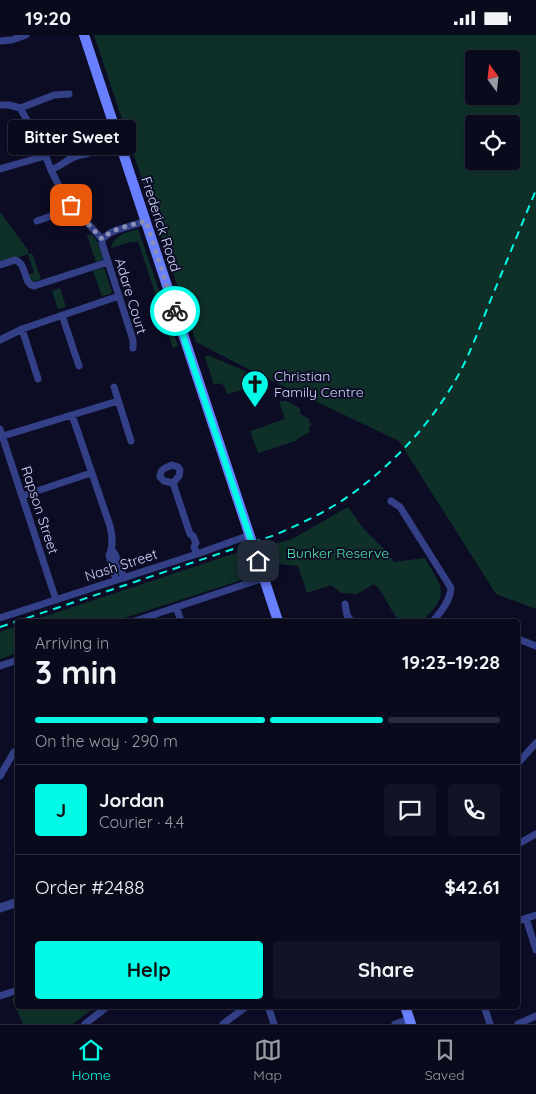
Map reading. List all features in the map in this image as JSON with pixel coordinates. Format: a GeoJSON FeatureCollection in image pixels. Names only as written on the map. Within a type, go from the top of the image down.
{"type":"FeatureCollection","features":[{"type":"Feature","properties":{"kind":"main road","name":"Frederick Road"},"geometry":{"type":"LineString","coordinates":[[84,35],[277,619]]}},
{"type":"Feature","properties":{"kind":"main road"},"geometry":{"type":"LineString","coordinates":[[406,1009],[410,1022]]}},
{"type":"Feature","properties":{"kind":"street"},"geometry":{"type":"LineString","coordinates":[[0,41],[12,40],[26,35]]}},
{"type":"Feature","properties":{"kind":"street"},"geometry":{"type":"LineString","coordinates":[[0,105],[20,108],[54,95],[69,94]]}},
{"type":"Feature","properties":{"kind":"street"},"geometry":{"type":"LineString","coordinates":[[20,108],[41,144],[58,186],[71,205],[102,239],[117,230],[146,221]]}},
{"type":"Feature","properties":{"kind":"street"},"geometry":{"type":"LineString","coordinates":[[50,170],[62,165],[75,156],[87,154]]}},
{"type":"Feature","properties":{"kind":"street"},"geometry":{"type":"LineString","coordinates":[[0,169],[45,156]]}},
{"type":"Feature","properties":{"kind":"street"},"geometry":{"type":"LineString","coordinates":[[38,221],[56,214],[71,205]]}},
{"type":"Feature","properties":{"kind":"street","name":"Adare Court"},"geometry":{"type":"LineString","coordinates":[[102,239],[133,340],[133,349]]}},
{"type":"Feature","properties":{"kind":"street"},"geometry":{"type":"LineString","coordinates":[[0,265],[15,260],[18,261],[22,264],[28,282],[34,286],[108,262]]}},
{"type":"Feature","properties":{"kind":"street"},"geometry":{"type":"LineString","coordinates":[[0,340],[22,329],[119,296]]}},
{"type":"Feature","properties":{"kind":"street"},"geometry":{"type":"LineString","coordinates":[[62,315],[79,366]]}},
{"type":"Feature","properties":{"kind":"street"},"geometry":{"type":"LineString","coordinates":[[22,329],[38,379]]}},
{"type":"Feature","properties":{"kind":"street"},"geometry":{"type":"LineString","coordinates":[[114,387],[131,441]]}},
{"type":"Feature","properties":{"kind":"street"},"geometry":{"type":"LineString","coordinates":[[1,432],[72,415],[118,401]]}},
{"type":"Feature","properties":{"kind":"street"},"geometry":{"type":"LineString","coordinates":[[72,415],[110,526],[112,550],[109,555],[120,579]]}},
{"type":"Feature","properties":{"kind":"street","name":"Rapson Street"},"geometry":{"type":"LineString","coordinates":[[1,432],[3,447],[22,496],[56,600]]}},
{"type":"Feature","properties":{"kind":"street"},"geometry":{"type":"LineString","coordinates":[[22,496],[91,473]]}},
{"type":"Feature","properties":{"kind":"street"},"geometry":{"type":"LineString","coordinates":[[173,483],[190,534],[196,543],[195,550]]}},
{"type":"Feature","properties":{"kind":"street"},"geometry":{"type":"LineString","coordinates":[[391,501],[400,507],[450,588],[450,597],[434,619]]}},
{"type":"Feature","properties":{"kind":"street","name":"Nash Street"},"geometry":{"type":"LineString","coordinates":[[0,618],[120,579],[195,550],[250,535]]}},
{"type":"Feature","properties":{"kind":"street"},"geometry":{"type":"LineString","coordinates":[[141,619],[264,579]]}},
{"type":"Feature","properties":{"kind":"street"},"geometry":{"type":"LineString","coordinates":[[345,604],[350,619]]}},
{"type":"Feature","properties":{"kind":"street"},"geometry":{"type":"LineString","coordinates":[[176,607],[180,619]]}},
{"type":"Feature","properties":{"kind":"street"},"geometry":{"type":"LineString","coordinates":[[520,640],[536,646]]}},
{"type":"Feature","properties":{"kind":"street"},"geometry":{"type":"LineString","coordinates":[[0,666],[15,662]]}},
{"type":"Feature","properties":{"kind":"street"},"geometry":{"type":"LineString","coordinates":[[520,761],[536,743]]}},
{"type":"Feature","properties":{"kind":"street"},"geometry":{"type":"LineString","coordinates":[[0,776],[15,752]]}},
{"type":"Feature","properties":{"kind":"street"},"geometry":{"type":"LineString","coordinates":[[520,843],[536,834]]}},
{"type":"Feature","properties":{"kind":"street"},"geometry":{"type":"LineString","coordinates":[[0,908],[15,903]]}},
{"type":"Feature","properties":{"kind":"street"},"geometry":{"type":"LineString","coordinates":[[520,920],[536,915]]}},
{"type":"Feature","properties":{"kind":"street"},"geometry":{"type":"LineString","coordinates":[[526,918],[536,949]]}},
{"type":"Feature","properties":{"kind":"street"},"geometry":{"type":"LineString","coordinates":[[0,996],[15,991]]}},
{"type":"Feature","properties":{"kind":"street"},"geometry":{"type":"LineString","coordinates":[[85,1024],[104,1009]]}},
{"type":"Feature","properties":{"kind":"street"},"geometry":{"type":"LineString","coordinates":[[223,1024],[243,1009]]}},
{"type":"Feature","properties":{"kind":"street"},"geometry":{"type":"LineString","coordinates":[[269,1009],[274,1024]]}},
{"type":"Feature","properties":{"kind":"street"},"geometry":{"type":"LineString","coordinates":[[485,1009],[490,1024]]}},
{"type":"Feature","properties":{"kind":"street"},"geometry":{"type":"LineString","coordinates":[[518,1024],[536,1016]]}},
{"type":"Feature","properties":{"kind":"street"},"geometry":{"type":"LineString","coordinates":[[395,1024],[410,1022]]}},
{"type":"Feature","properties":{"kind":"green space"},"geometry":{"type":"Polygon","coordinates":[[[94,35],[536,35],[536,609],[496,594],[399,441],[254,372],[196,342],[94,35]]]}},
{"type":"Feature","properties":{"kind":"green space"},"geometry":{"type":"Polygon","coordinates":[[[0,212],[28,250],[28,254],[0,263],[0,212]]]}},
{"type":"Feature","properties":{"kind":"green space"},"geometry":{"type":"Polygon","coordinates":[[[138,229],[178,346],[173,348],[138,241],[111,248],[118,237],[138,229]]]}},
{"type":"Feature","properties":{"kind":"green space"},"geometry":{"type":"Polygon","coordinates":[[[91,234],[97,241],[103,258],[96,262],[87,235],[91,234]]]}},
{"type":"Feature","properties":{"kind":"green space"},"geometry":{"type":"Polygon","coordinates":[[[32,253],[41,279],[33,282],[30,281],[28,275],[34,273],[28,254],[32,253]]]}},
{"type":"Feature","properties":{"kind":"green space"},"geometry":{"type":"Polygon","coordinates":[[[104,268],[112,292],[102,296],[93,271],[104,268]]]}},
{"type":"Feature","properties":{"kind":"green space"},"geometry":{"type":"Polygon","coordinates":[[[60,288],[66,307],[58,309],[52,291],[60,288]]]}},
{"type":"Feature","properties":{"kind":"green space"},"geometry":{"type":"Polygon","coordinates":[[[207,356],[252,374],[245,389],[227,394],[223,385],[214,385],[205,357],[207,356]]]}},
{"type":"Feature","properties":{"kind":"green space"},"geometry":{"type":"Polygon","coordinates":[[[279,401],[286,401],[300,408],[300,414],[308,418],[311,424],[310,432],[296,441],[258,453],[250,431],[285,419],[279,401]]]}},
{"type":"Feature","properties":{"kind":"green space","name":"Bunker Reserve"},"geometry":{"type":"Polygon","coordinates":[[[348,507],[363,528],[387,552],[394,562],[425,558],[439,584],[440,597],[437,604],[424,619],[398,619],[382,592],[374,584],[357,594],[341,593],[331,585],[307,593],[298,566],[272,565],[266,546],[292,539],[348,507]]]}},
{"type":"Feature","properties":{"kind":"green space"},"geometry":{"type":"Polygon","coordinates":[[[242,551],[244,551],[251,574],[248,578],[121,619],[37,619],[242,551]]]}},
{"type":"Feature","properties":{"kind":"green space"},"geometry":{"type":"Polygon","coordinates":[[[15,627],[15,654],[0,659],[0,632],[15,627]]]}},
{"type":"Feature","properties":{"kind":"green space"},"geometry":{"type":"Polygon","coordinates":[[[16,1009],[92,1009],[73,1024],[23,1024],[16,1009]]]}},
{"type":"Feature","properties":{"kind":"railway"},"geometry":{"type":"LineString","coordinates":[[24,619],[275,535],[331,508],[376,475],[417,435],[440,405],[460,372],[536,190]]}},
{"type":"Feature","properties":{"kind":"railway"},"geometry":{"type":"LineString","coordinates":[[0,627],[15,622]]}},
{"type":"Feature","properties":{"kind":"way so far"},"geometry":{"type":"LineString","coordinates":[[71,205],[102,239],[117,230],[146,221],[175,311]]}},
{"type":"Feature","properties":{"kind":"place","name":"Bitter Sweet"},"geometry":{"type":"Point","coordinates":[71,205]}},
{"type":"Feature","properties":{"kind":"place","name":"Christian Family Centre"},"geometry":{"type":"Point","coordinates":[255,408]}},
{"type":"Feature","properties":{"kind":"route"},"geometry":{"type":"LineString","coordinates":[[175,311],[258,561]]}}]}
